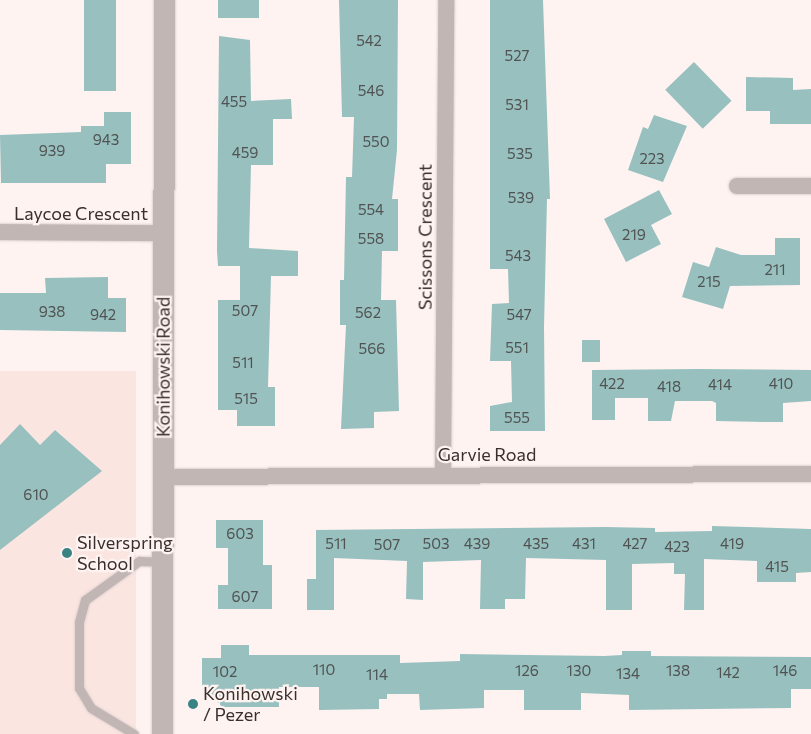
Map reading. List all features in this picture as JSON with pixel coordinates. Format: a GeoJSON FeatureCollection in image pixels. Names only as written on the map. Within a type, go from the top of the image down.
{"type":"FeatureCollection","features":[{"type":"Feature","properties":{"kind":"street","name":"Konihowski Road"},"geometry":{"type":"LineString","coordinates":[[162,734],[164,0]]}},
{"type":"Feature","properties":{"kind":"street","name":"Scissons Crescent"},"geometry":{"type":"LineString","coordinates":[[443,474],[446,0]]}},
{"type":"Feature","properties":{"kind":"street"},"geometry":{"type":"LineString","coordinates":[[737,186],[811,186]]}},
{"type":"Feature","properties":{"kind":"street","name":"Laycoe Crescent"},"geometry":{"type":"LineString","coordinates":[[0,232],[163,233]]}},
{"type":"Feature","properties":{"kind":"street","name":"Garvie Road"},"geometry":{"type":"LineString","coordinates":[[163,477],[443,474],[811,474]]}},
{"type":"Feature","properties":{"kind":"lane"},"geometry":{"type":"LineString","coordinates":[[134,734],[91,708],[79,688],[79,622],[85,600],[139,561],[162,562]]}},
{"type":"Feature","properties":{"kind":"shaded area","name":"Silverspring School"},"geometry":{"type":"Polygon","coordinates":[[[0,371],[136,371],[136,734],[0,734],[0,371]]]}},
{"type":"Feature","properties":{"kind":"building"},"geometry":{"type":"Polygon","coordinates":[[[84,0],[116,0],[116,91],[84,91],[84,0]]]}},
{"type":"Feature","properties":{"kind":"building"},"geometry":{"type":"Polygon","coordinates":[[[218,0],[259,0],[259,18],[218,18],[218,0]]]}},
{"type":"Feature","properties":{"kind":"building"},"geometry":{"type":"Polygon","coordinates":[[[339,0],[398,0],[397,150],[392,199],[398,199],[398,251],[382,251],[381,300],[396,300],[399,411],[374,412],[374,428],[341,429],[346,325],[340,325],[340,280],[344,280],[346,177],[352,177],[354,117],[342,117],[339,0]]]}},
{"type":"Feature","properties":{"kind":"building"},"geometry":{"type":"Polygon","coordinates":[[[490,0],[543,0],[550,199],[547,199],[544,327],[545,431],[490,431],[490,406],[512,402],[511,361],[490,361],[492,304],[509,303],[508,269],[490,269],[490,0]]]}},
{"type":"Feature","properties":{"kind":"building"},"geometry":{"type":"Polygon","coordinates":[[[219,36],[250,40],[251,101],[291,99],[292,119],[273,119],[273,165],[251,165],[249,248],[298,251],[298,276],[271,276],[268,387],[275,387],[275,426],[237,426],[237,410],[218,410],[218,300],[240,300],[240,266],[218,266],[219,36]]]}},
{"type":"Feature","properties":{"kind":"building"},"geometry":{"type":"Polygon","coordinates":[[[694,62],[732,101],[703,129],[665,90],[694,62]]]}},
{"type":"Feature","properties":{"kind":"building"},"geometry":{"type":"Polygon","coordinates":[[[746,77],[793,78],[793,90],[811,89],[811,124],[770,124],[770,111],[746,111],[746,77]]]}},
{"type":"Feature","properties":{"kind":"building"},"geometry":{"type":"Polygon","coordinates":[[[104,112],[131,112],[131,164],[106,164],[106,183],[1,183],[0,135],[81,132],[81,126],[104,126],[104,112]]]}},
{"type":"Feature","properties":{"kind":"building"},"geometry":{"type":"Polygon","coordinates":[[[654,115],[687,126],[663,182],[628,170],[643,127],[648,129],[654,115]]]}},
{"type":"Feature","properties":{"kind":"building"},"geometry":{"type":"Polygon","coordinates":[[[659,190],[672,214],[651,225],[661,244],[626,262],[604,219],[659,190]]]}},
{"type":"Feature","properties":{"kind":"building"},"geometry":{"type":"Polygon","coordinates":[[[775,238],[800,238],[800,285],[730,286],[723,309],[682,297],[693,262],[709,267],[716,247],[741,255],[775,255],[775,238]]]}},
{"type":"Feature","properties":{"kind":"building"},"geometry":{"type":"Polygon","coordinates":[[[108,277],[108,298],[126,298],[126,332],[0,330],[0,293],[46,293],[45,278],[108,277]]]}},
{"type":"Feature","properties":{"kind":"building"},"geometry":{"type":"Polygon","coordinates":[[[582,340],[600,340],[600,362],[582,362],[582,340]]]}},
{"type":"Feature","properties":{"kind":"building"},"geometry":{"type":"Polygon","coordinates":[[[592,370],[811,370],[811,401],[783,403],[783,422],[716,421],[716,403],[712,401],[675,401],[671,421],[648,421],[648,398],[615,398],[615,420],[592,420],[592,370]]]}},
{"type":"Feature","properties":{"kind":"building"},"geometry":{"type":"Polygon","coordinates":[[[20,424],[40,445],[55,430],[102,471],[0,550],[0,445],[20,424]]]}},
{"type":"Feature","properties":{"kind":"building"},"geometry":{"type":"Polygon","coordinates":[[[216,520],[263,520],[263,565],[272,565],[272,609],[218,609],[218,585],[228,585],[228,548],[216,548],[216,520]]]}},
{"type":"Feature","properties":{"kind":"building"},"geometry":{"type":"Polygon","coordinates":[[[712,526],[811,529],[811,572],[796,573],[796,582],[757,582],[757,561],[704,559],[704,610],[684,610],[685,574],[674,574],[674,563],[632,564],[632,610],[606,610],[606,560],[526,558],[525,599],[505,599],[505,609],[480,609],[481,560],[423,562],[423,600],[406,599],[407,561],[334,558],[334,610],[307,610],[307,579],[316,579],[316,530],[605,527],[655,528],[655,532],[712,531],[712,526]]]}},
{"type":"Feature","properties":{"kind":"building"},"geometry":{"type":"Polygon","coordinates":[[[221,645],[249,645],[249,655],[400,655],[400,663],[460,661],[460,654],[604,656],[622,655],[622,651],[651,651],[651,656],[811,657],[811,689],[791,689],[791,708],[629,710],[629,695],[581,693],[581,710],[524,710],[524,690],[484,690],[484,708],[420,710],[419,694],[387,694],[387,699],[379,699],[379,709],[319,710],[319,687],[279,687],[279,707],[222,707],[202,685],[202,658],[221,658],[221,645]]]}},
{"type":"Feature","properties":{"kind":"place","name":"Silverspring School"},"geometry":{"type":"Point","coordinates":[67,553]}},
{"type":"Feature","properties":{"kind":"place","name":"Konihowski / Pezer"},"geometry":{"type":"Point","coordinates":[193,704]}}]}
